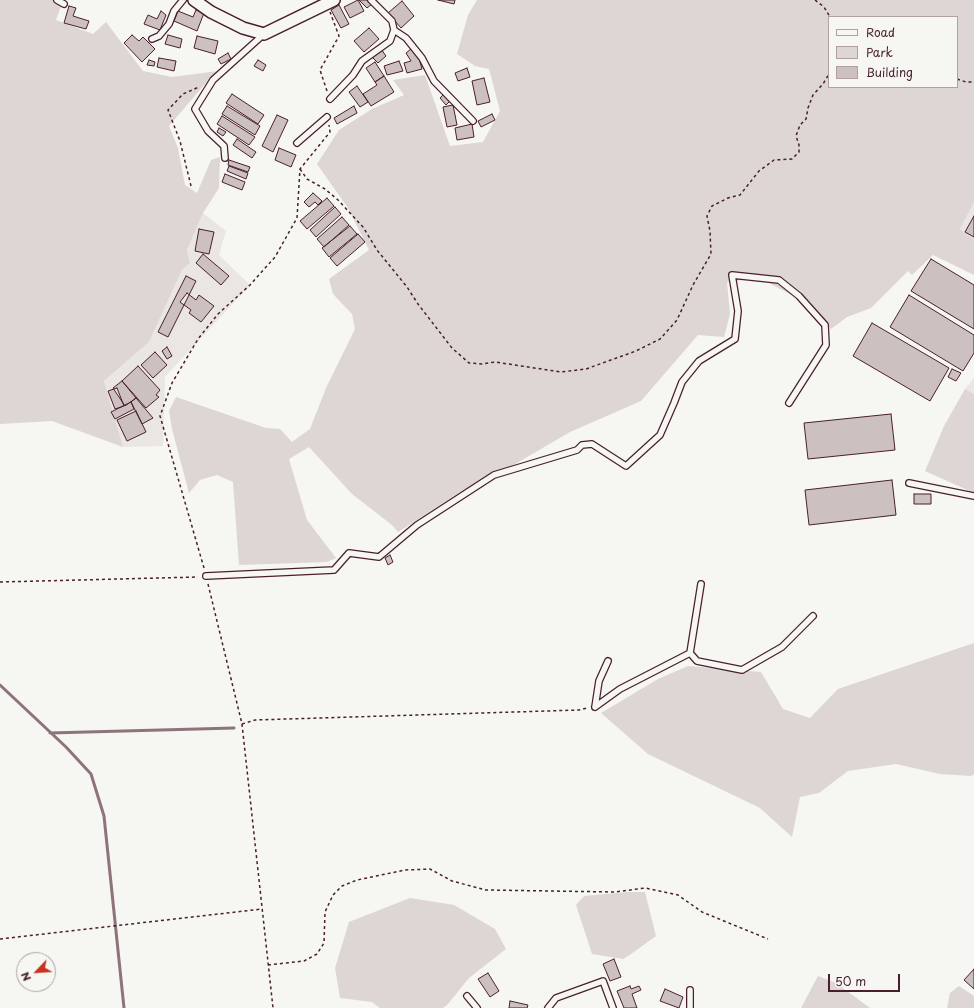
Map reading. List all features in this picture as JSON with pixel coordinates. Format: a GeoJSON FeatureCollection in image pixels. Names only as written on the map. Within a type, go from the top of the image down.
{"type":"FeatureCollection","features":[{"type":"Feature","properties":{"kind":"street"},"geometry":{"type":"LineString","coordinates":[[194,0],[211,12],[243,28],[264,34],[331,2]]}},
{"type":"Feature","properties":{"kind":"lane"},"geometry":{"type":"LineString","coordinates":[[57,0],[64,4]]}},
{"type":"Feature","properties":{"kind":"lane"},"geometry":{"type":"LineString","coordinates":[[152,39],[159,36],[170,24],[174,11],[182,0]]}},
{"type":"Feature","properties":{"kind":"lane"},"geometry":{"type":"LineString","coordinates":[[330,99],[353,75],[362,61],[390,41],[394,30],[392,21],[372,0]]}},
{"type":"Feature","properties":{"kind":"lane"},"geometry":{"type":"LineString","coordinates":[[394,30],[406,38],[422,58],[434,81],[474,121]]}},
{"type":"Feature","properties":{"kind":"lane"},"geometry":{"type":"LineString","coordinates":[[225,158],[224,146],[208,131],[195,109],[213,80],[264,34]]}},
{"type":"Feature","properties":{"kind":"lane"},"geometry":{"type":"LineString","coordinates":[[298,143],[327,117]]}},
{"type":"Feature","properties":{"kind":"lane"},"geometry":{"type":"LineString","coordinates":[[206,576],[334,570],[348,553],[379,557],[418,525],[494,475],[577,450],[582,445],[592,444],[626,466],[660,435],[682,382],[699,362],[735,339],[738,311],[732,276],[779,280],[799,296],[825,325],[826,345],[789,403]]}},
{"type":"Feature","properties":{"kind":"lane"},"geometry":{"type":"LineString","coordinates":[[909,483],[974,496]]}},
{"type":"Feature","properties":{"kind":"lane"},"geometry":{"type":"LineString","coordinates":[[690,653],[701,584]]}},
{"type":"Feature","properties":{"kind":"lane"},"geometry":{"type":"LineString","coordinates":[[690,653],[697,660],[742,670],[782,647],[813,616]]}},
{"type":"Feature","properties":{"kind":"lane"},"geometry":{"type":"LineString","coordinates":[[595,707],[620,689],[690,653]]}},
{"type":"Feature","properties":{"kind":"lane"},"geometry":{"type":"LineString","coordinates":[[595,707],[599,681],[608,661]]}},
{"type":"Feature","properties":{"kind":"lane"},"geometry":{"type":"LineString","coordinates":[[548,1008],[556,998],[603,981],[613,1008]]}},
{"type":"Feature","properties":{"kind":"lane"},"geometry":{"type":"LineString","coordinates":[[690,990],[690,1008]]}},
{"type":"Feature","properties":{"kind":"lane"},"geometry":{"type":"LineString","coordinates":[[467,996],[477,1008]]}},
{"type":"Feature","properties":{"kind":"path"},"geometry":{"type":"LineString","coordinates":[[815,0],[824,7],[829,16]]}},
{"type":"Feature","properties":{"kind":"path"},"geometry":{"type":"LineString","coordinates":[[330,99],[320,70],[339,36],[331,2]]}},
{"type":"Feature","properties":{"kind":"path"},"geometry":{"type":"LineString","coordinates":[[300,169],[307,179],[325,189],[338,200],[363,227],[377,250],[452,348],[469,363],[482,364],[495,362],[561,372],[586,369],[636,351],[660,339],[677,320],[693,285],[711,254],[710,231],[707,216],[712,206],[728,198],[740,195],[759,171],[774,160],[792,159],[799,152],[799,145],[796,136],[800,125],[806,119],[813,95],[824,84],[828,76]]}},
{"type":"Feature","properties":{"kind":"path"},"geometry":{"type":"LineString","coordinates":[[958,79],[966,82],[974,82]]}},
{"type":"Feature","properties":{"kind":"path"},"geometry":{"type":"LineString","coordinates":[[191,186],[180,141],[168,110],[183,94],[213,80]]}},
{"type":"Feature","properties":{"kind":"path"},"geometry":{"type":"LineString","coordinates":[[274,1008],[242,724],[206,576],[160,416],[172,383],[198,339],[218,314],[250,285],[275,257],[297,218],[300,169],[330,132],[327,117]]}},
{"type":"Feature","properties":{"kind":"path"},"geometry":{"type":"LineString","coordinates":[[0,582],[206,576]]}},
{"type":"Feature","properties":{"kind":"path"},"geometry":{"type":"LineString","coordinates":[[242,724],[254,720],[579,710],[595,707]]}},
{"type":"Feature","properties":{"kind":"path"},"geometry":{"type":"LineString","coordinates":[[268,965],[304,961],[318,954],[324,943],[325,912],[333,895],[342,886],[357,880],[405,870],[430,869],[452,881],[486,890],[615,892],[645,888],[678,894],[702,912],[768,938]]}},
{"type":"Feature","properties":{"kind":"path"},"geometry":{"type":"LineString","coordinates":[[0,939],[262,909]]}},
{"type":"Feature","properties":{"kind":"shaded area"},"geometry":{"type":"Polygon","coordinates":[[[974,202],[974,239],[960,229],[974,202]]]}},
{"type":"Feature","properties":{"kind":"shaded area"},"geometry":{"type":"Polygon","coordinates":[[[203,213],[226,231],[219,255],[250,285],[165,377],[163,446],[123,447],[104,381],[149,342],[182,270],[190,263],[187,250],[203,213]]]}},
{"type":"Feature","properties":{"kind":"shaded area"},"geometry":{"type":"Polygon","coordinates":[[[974,378],[974,394],[965,389],[974,378]]]}},
{"type":"Feature","properties":{"kind":"green space"},"geometry":{"type":"Polygon","coordinates":[[[0,0],[63,0],[56,20],[93,34],[106,22],[143,71],[172,77],[218,71],[211,77],[169,126],[178,148],[185,185],[197,193],[211,160],[220,157],[219,188],[203,213],[187,250],[190,263],[182,270],[149,342],[104,381],[123,447],[52,421],[0,424],[0,0]]]}},
{"type":"Feature","properties":{"kind":"green space"},"geometry":{"type":"Polygon","coordinates":[[[477,0],[974,0],[974,202],[960,229],[974,239],[974,275],[933,255],[912,275],[908,271],[871,308],[847,317],[831,329],[811,305],[759,278],[727,282],[730,314],[724,337],[698,335],[641,401],[570,432],[510,467],[460,492],[398,532],[392,525],[352,494],[309,447],[289,459],[307,520],[336,558],[327,562],[239,565],[233,482],[217,475],[200,480],[189,493],[172,429],[169,411],[176,397],[266,428],[280,429],[292,442],[310,429],[326,388],[355,329],[352,314],[333,294],[329,279],[369,250],[348,208],[317,164],[339,130],[372,109],[404,95],[393,80],[425,75],[450,146],[483,142],[500,111],[489,69],[475,66],[457,54],[468,15],[477,0]]]}},
{"type":"Feature","properties":{"kind":"green space"},"geometry":{"type":"Polygon","coordinates":[[[965,389],[974,394],[974,493],[925,471],[944,426],[965,389]]]}},
{"type":"Feature","properties":{"kind":"green space"},"geometry":{"type":"Polygon","coordinates":[[[974,643],[974,774],[971,776],[940,774],[896,764],[848,771],[819,793],[800,797],[792,837],[760,808],[648,754],[601,713],[658,679],[688,666],[761,672],[783,709],[810,718],[838,689],[974,643]]]}},
{"type":"Feature","properties":{"kind":"green space"},"geometry":{"type":"Polygon","coordinates":[[[645,892],[656,936],[623,959],[592,954],[576,905],[584,896],[645,892]]]}},
{"type":"Feature","properties":{"kind":"green space"},"geometry":{"type":"Polygon","coordinates":[[[410,898],[454,905],[495,929],[506,949],[469,978],[443,1008],[380,1008],[372,1002],[340,998],[335,968],[349,922],[410,898]]]}},
{"type":"Feature","properties":{"kind":"green space"},"geometry":{"type":"Polygon","coordinates":[[[818,976],[836,983],[870,1008],[801,1008],[818,976]]]}},
{"type":"Feature","properties":{"kind":"green space"},"geometry":{"type":"Polygon","coordinates":[[[959,986],[974,996],[974,1008],[947,1008],[950,993],[959,986]]]}},
{"type":"Feature","properties":{"kind":"building"},"geometry":{"type":"Polygon","coordinates":[[[358,0],[364,11],[350,18],[344,7],[358,0]]]}},
{"type":"Feature","properties":{"kind":"building"},"geometry":{"type":"Polygon","coordinates":[[[359,0],[369,0],[372,4],[367,8],[359,0]]]}},
{"type":"Feature","properties":{"kind":"building"},"geometry":{"type":"Polygon","coordinates":[[[438,0],[455,0],[454,4],[438,0]]]}},
{"type":"Feature","properties":{"kind":"building"},"geometry":{"type":"Polygon","coordinates":[[[402,1],[414,16],[401,28],[388,13],[402,1]]]}},
{"type":"Feature","properties":{"kind":"building"},"geometry":{"type":"Polygon","coordinates":[[[339,5],[349,24],[341,28],[331,10],[339,5]]]}},
{"type":"Feature","properties":{"kind":"building"},"geometry":{"type":"Polygon","coordinates":[[[69,6],[76,8],[73,16],[89,21],[86,29],[64,23],[69,6]]]}},
{"type":"Feature","properties":{"kind":"building"},"geometry":{"type":"Polygon","coordinates":[[[196,10],[204,13],[197,31],[174,21],[178,11],[193,17],[196,10]]]}},
{"type":"Feature","properties":{"kind":"building"},"geometry":{"type":"Polygon","coordinates":[[[161,11],[166,15],[160,30],[144,24],[148,15],[157,19],[161,11]]]}},
{"type":"Feature","properties":{"kind":"building"},"geometry":{"type":"Polygon","coordinates":[[[369,28],[379,39],[364,52],[354,41],[369,28]]]}},
{"type":"Feature","properties":{"kind":"building"},"geometry":{"type":"Polygon","coordinates":[[[132,35],[139,41],[143,37],[155,49],[142,62],[124,43],[132,35]]]}},
{"type":"Feature","properties":{"kind":"building"},"geometry":{"type":"Polygon","coordinates":[[[168,35],[182,39],[180,48],[165,44],[168,35]]]}},
{"type":"Feature","properties":{"kind":"building"},"geometry":{"type":"Polygon","coordinates":[[[197,36],[218,41],[215,54],[194,48],[197,36]]]}},
{"type":"Feature","properties":{"kind":"building"},"geometry":{"type":"Polygon","coordinates":[[[381,49],[386,56],[378,63],[372,57],[381,49]]]}},
{"type":"Feature","properties":{"kind":"building"},"geometry":{"type":"Polygon","coordinates":[[[411,49],[419,58],[422,69],[407,73],[404,63],[411,61],[406,53],[411,49]]]}},
{"type":"Feature","properties":{"kind":"building"},"geometry":{"type":"Polygon","coordinates":[[[228,53],[231,59],[221,64],[218,59],[228,53]]]}},
{"type":"Feature","properties":{"kind":"building"},"geometry":{"type":"Polygon","coordinates":[[[159,58],[176,61],[174,71],[157,67],[159,58]]]}},
{"type":"Feature","properties":{"kind":"building"},"geometry":{"type":"Polygon","coordinates":[[[149,60],[155,62],[154,66],[147,65],[149,60]]]}},
{"type":"Feature","properties":{"kind":"building"},"geometry":{"type":"Polygon","coordinates":[[[258,60],[266,65],[263,71],[254,66],[258,60]]]}},
{"type":"Feature","properties":{"kind":"building"},"geometry":{"type":"Polygon","coordinates":[[[399,61],[403,71],[387,75],[384,66],[399,61]]]}},
{"type":"Feature","properties":{"kind":"building"},"geometry":{"type":"Polygon","coordinates":[[[375,62],[384,76],[375,82],[366,68],[375,62]]]}},
{"type":"Feature","properties":{"kind":"building"},"geometry":{"type":"Polygon","coordinates":[[[467,68],[470,77],[458,81],[455,73],[467,68]]]}},
{"type":"Feature","properties":{"kind":"building"},"geometry":{"type":"Polygon","coordinates":[[[384,76],[394,92],[371,106],[363,94],[377,85],[375,82],[384,76]]]}},
{"type":"Feature","properties":{"kind":"building"},"geometry":{"type":"Polygon","coordinates":[[[484,78],[490,102],[477,105],[472,81],[484,78]]]}},
{"type":"Feature","properties":{"kind":"building"},"geometry":{"type":"Polygon","coordinates":[[[357,86],[368,102],[360,107],[349,92],[357,86]]]}},
{"type":"Feature","properties":{"kind":"building"},"geometry":{"type":"Polygon","coordinates":[[[232,94],[264,115],[258,124],[226,103],[232,94]]]}},
{"type":"Feature","properties":{"kind":"building"},"geometry":{"type":"Polygon","coordinates":[[[444,94],[450,101],[446,105],[440,98],[444,94]]]}},
{"type":"Feature","properties":{"kind":"building"},"geometry":{"type":"Polygon","coordinates":[[[453,105],[457,125],[447,127],[443,107],[453,105]]]}},
{"type":"Feature","properties":{"kind":"building"},"geometry":{"type":"Polygon","coordinates":[[[227,106],[260,126],[255,135],[222,114],[227,106]]]}},
{"type":"Feature","properties":{"kind":"building"},"geometry":{"type":"Polygon","coordinates":[[[354,106],[357,113],[337,124],[334,118],[354,106]]]}},
{"type":"Feature","properties":{"kind":"building"},"geometry":{"type":"Polygon","coordinates":[[[492,114],[495,120],[481,127],[478,121],[492,114]]]}},
{"type":"Feature","properties":{"kind":"building"},"geometry":{"type":"Polygon","coordinates":[[[277,115],[288,120],[273,152],[262,146],[277,115]]]}},
{"type":"Feature","properties":{"kind":"building"},"geometry":{"type":"Polygon","coordinates":[[[222,116],[255,137],[249,145],[217,124],[222,116]]]}},
{"type":"Feature","properties":{"kind":"building"},"geometry":{"type":"Polygon","coordinates":[[[472,124],[474,137],[457,140],[455,128],[472,124]]]}},
{"type":"Feature","properties":{"kind":"building"},"geometry":{"type":"Polygon","coordinates":[[[219,128],[226,132],[223,136],[217,132],[219,128]]]}},
{"type":"Feature","properties":{"kind":"building"},"geometry":{"type":"Polygon","coordinates":[[[237,139],[256,152],[252,158],[233,145],[237,139]]]}},
{"type":"Feature","properties":{"kind":"building"},"geometry":{"type":"Polygon","coordinates":[[[279,148],[296,155],[291,167],[275,160],[279,148]]]}},
{"type":"Feature","properties":{"kind":"building"},"geometry":{"type":"Polygon","coordinates":[[[229,160],[250,167],[248,172],[228,165],[229,160]]]}},
{"type":"Feature","properties":{"kind":"building"},"geometry":{"type":"Polygon","coordinates":[[[229,166],[248,173],[246,179],[227,171],[229,166]]]}},
{"type":"Feature","properties":{"kind":"building"},"geometry":{"type":"Polygon","coordinates":[[[225,174],[245,182],[242,190],[222,182],[225,174]]]}},
{"type":"Feature","properties":{"kind":"building"},"geometry":{"type":"Polygon","coordinates":[[[313,193],[322,201],[318,205],[315,202],[309,207],[304,202],[313,193]]]}},
{"type":"Feature","properties":{"kind":"building"},"geometry":{"type":"Polygon","coordinates":[[[327,198],[334,206],[307,229],[300,221],[327,198]]]}},
{"type":"Feature","properties":{"kind":"building"},"geometry":{"type":"Polygon","coordinates":[[[335,207],[341,214],[316,237],[310,230],[335,207]]]}},
{"type":"Feature","properties":{"kind":"building"},"geometry":{"type":"Polygon","coordinates":[[[974,216],[974,237],[965,232],[974,216]]]}},
{"type":"Feature","properties":{"kind":"building"},"geometry":{"type":"Polygon","coordinates":[[[342,217],[349,225],[324,247],[317,239],[342,217]]]}},
{"type":"Feature","properties":{"kind":"building"},"geometry":{"type":"Polygon","coordinates":[[[350,226],[357,234],[329,257],[322,248],[350,226]]]}},
{"type":"Feature","properties":{"kind":"building"},"geometry":{"type":"Polygon","coordinates":[[[199,229],[214,232],[209,254],[195,251],[199,229]]]}},
{"type":"Feature","properties":{"kind":"building"},"geometry":{"type":"Polygon","coordinates":[[[358,234],[365,242],[337,266],[330,258],[358,234]]]}},
{"type":"Feature","properties":{"kind":"building"},"geometry":{"type":"Polygon","coordinates":[[[203,254],[229,276],[221,285],[196,263],[203,254]]]}},
{"type":"Feature","properties":{"kind":"building"},"geometry":{"type":"Polygon","coordinates":[[[931,259],[974,285],[974,329],[911,291],[931,259]]]}},
{"type":"Feature","properties":{"kind":"building"},"geometry":{"type":"Polygon","coordinates":[[[186,276],[196,281],[168,337],[158,332],[186,276]]]}},
{"type":"Feature","properties":{"kind":"building"},"geometry":{"type":"Polygon","coordinates":[[[187,293],[196,300],[199,295],[214,306],[201,322],[189,313],[191,310],[180,302],[187,293]]]}},
{"type":"Feature","properties":{"kind":"building"},"geometry":{"type":"Polygon","coordinates":[[[909,295],[974,335],[974,353],[963,371],[890,327],[909,295]]]}},
{"type":"Feature","properties":{"kind":"building"},"geometry":{"type":"Polygon","coordinates":[[[872,323],[949,368],[930,401],[853,356],[872,323]]]}},
{"type":"Feature","properties":{"kind":"building"},"geometry":{"type":"Polygon","coordinates":[[[167,347],[172,356],[167,359],[162,351],[167,347]]]}},
{"type":"Feature","properties":{"kind":"building"},"geometry":{"type":"Polygon","coordinates":[[[155,352],[167,365],[153,378],[141,365],[155,352]]]}},
{"type":"Feature","properties":{"kind":"building"},"geometry":{"type":"Polygon","coordinates":[[[138,366],[160,390],[156,395],[159,397],[146,408],[122,381],[138,366]]]}},
{"type":"Feature","properties":{"kind":"building"},"geometry":{"type":"Polygon","coordinates":[[[952,369],[961,373],[956,381],[948,377],[952,369]]]}},
{"type":"Feature","properties":{"kind":"building"},"geometry":{"type":"Polygon","coordinates":[[[122,381],[136,398],[125,406],[113,388],[122,381]]]}},
{"type":"Feature","properties":{"kind":"building"},"geometry":{"type":"Polygon","coordinates":[[[117,388],[124,406],[115,409],[108,391],[117,388]]]}},
{"type":"Feature","properties":{"kind":"building"},"geometry":{"type":"Polygon","coordinates":[[[136,398],[153,418],[142,424],[131,402],[136,398]]]}},
{"type":"Feature","properties":{"kind":"building"},"geometry":{"type":"Polygon","coordinates":[[[131,402],[134,409],[115,419],[111,412],[131,402]]]}},
{"type":"Feature","properties":{"kind":"building"},"geometry":{"type":"Polygon","coordinates":[[[136,411],[146,432],[127,441],[117,420],[136,411]]]}},
{"type":"Feature","properties":{"kind":"building"},"geometry":{"type":"Polygon","coordinates":[[[891,414],[895,450],[808,459],[804,423],[891,414]]]}},
{"type":"Feature","properties":{"kind":"building"},"geometry":{"type":"Polygon","coordinates":[[[892,480],[896,515],[809,525],[805,490],[892,480]]]}},
{"type":"Feature","properties":{"kind":"building"},"geometry":{"type":"Polygon","coordinates":[[[914,494],[931,494],[931,504],[914,504],[914,494]]]}},
{"type":"Feature","properties":{"kind":"building"},"geometry":{"type":"Polygon","coordinates":[[[390,555],[393,562],[388,565],[385,558],[390,555]]]}},
{"type":"Feature","properties":{"kind":"building"},"geometry":{"type":"Polygon","coordinates":[[[614,959],[621,977],[610,981],[603,964],[614,959]]]}},
{"type":"Feature","properties":{"kind":"building"},"geometry":{"type":"Polygon","coordinates":[[[974,969],[974,989],[964,980],[974,969]]]}},
{"type":"Feature","properties":{"kind":"building"},"geometry":{"type":"Polygon","coordinates":[[[488,973],[499,991],[490,997],[478,979],[488,973]]]}},
{"type":"Feature","properties":{"kind":"building"},"geometry":{"type":"Polygon","coordinates":[[[630,986],[631,989],[639,986],[641,990],[632,994],[637,1008],[624,1008],[617,991],[630,986]]]}},
{"type":"Feature","properties":{"kind":"building"},"geometry":{"type":"Polygon","coordinates":[[[665,989],[683,997],[679,1008],[660,1001],[665,989]]]}},
{"type":"Feature","properties":{"kind":"building"},"geometry":{"type":"Polygon","coordinates":[[[510,1001],[528,1005],[527,1008],[509,1008],[510,1001]]]}},
{"type":"Feature","properties":{"kind":"waterway"},"geometry":{"type":"LineString","coordinates":[[0,685],[66,747],[91,774],[104,816],[124,1008]]}},
{"type":"Feature","properties":{"kind":"waterway"},"geometry":{"type":"LineString","coordinates":[[50,733],[234,728]]}}]}
